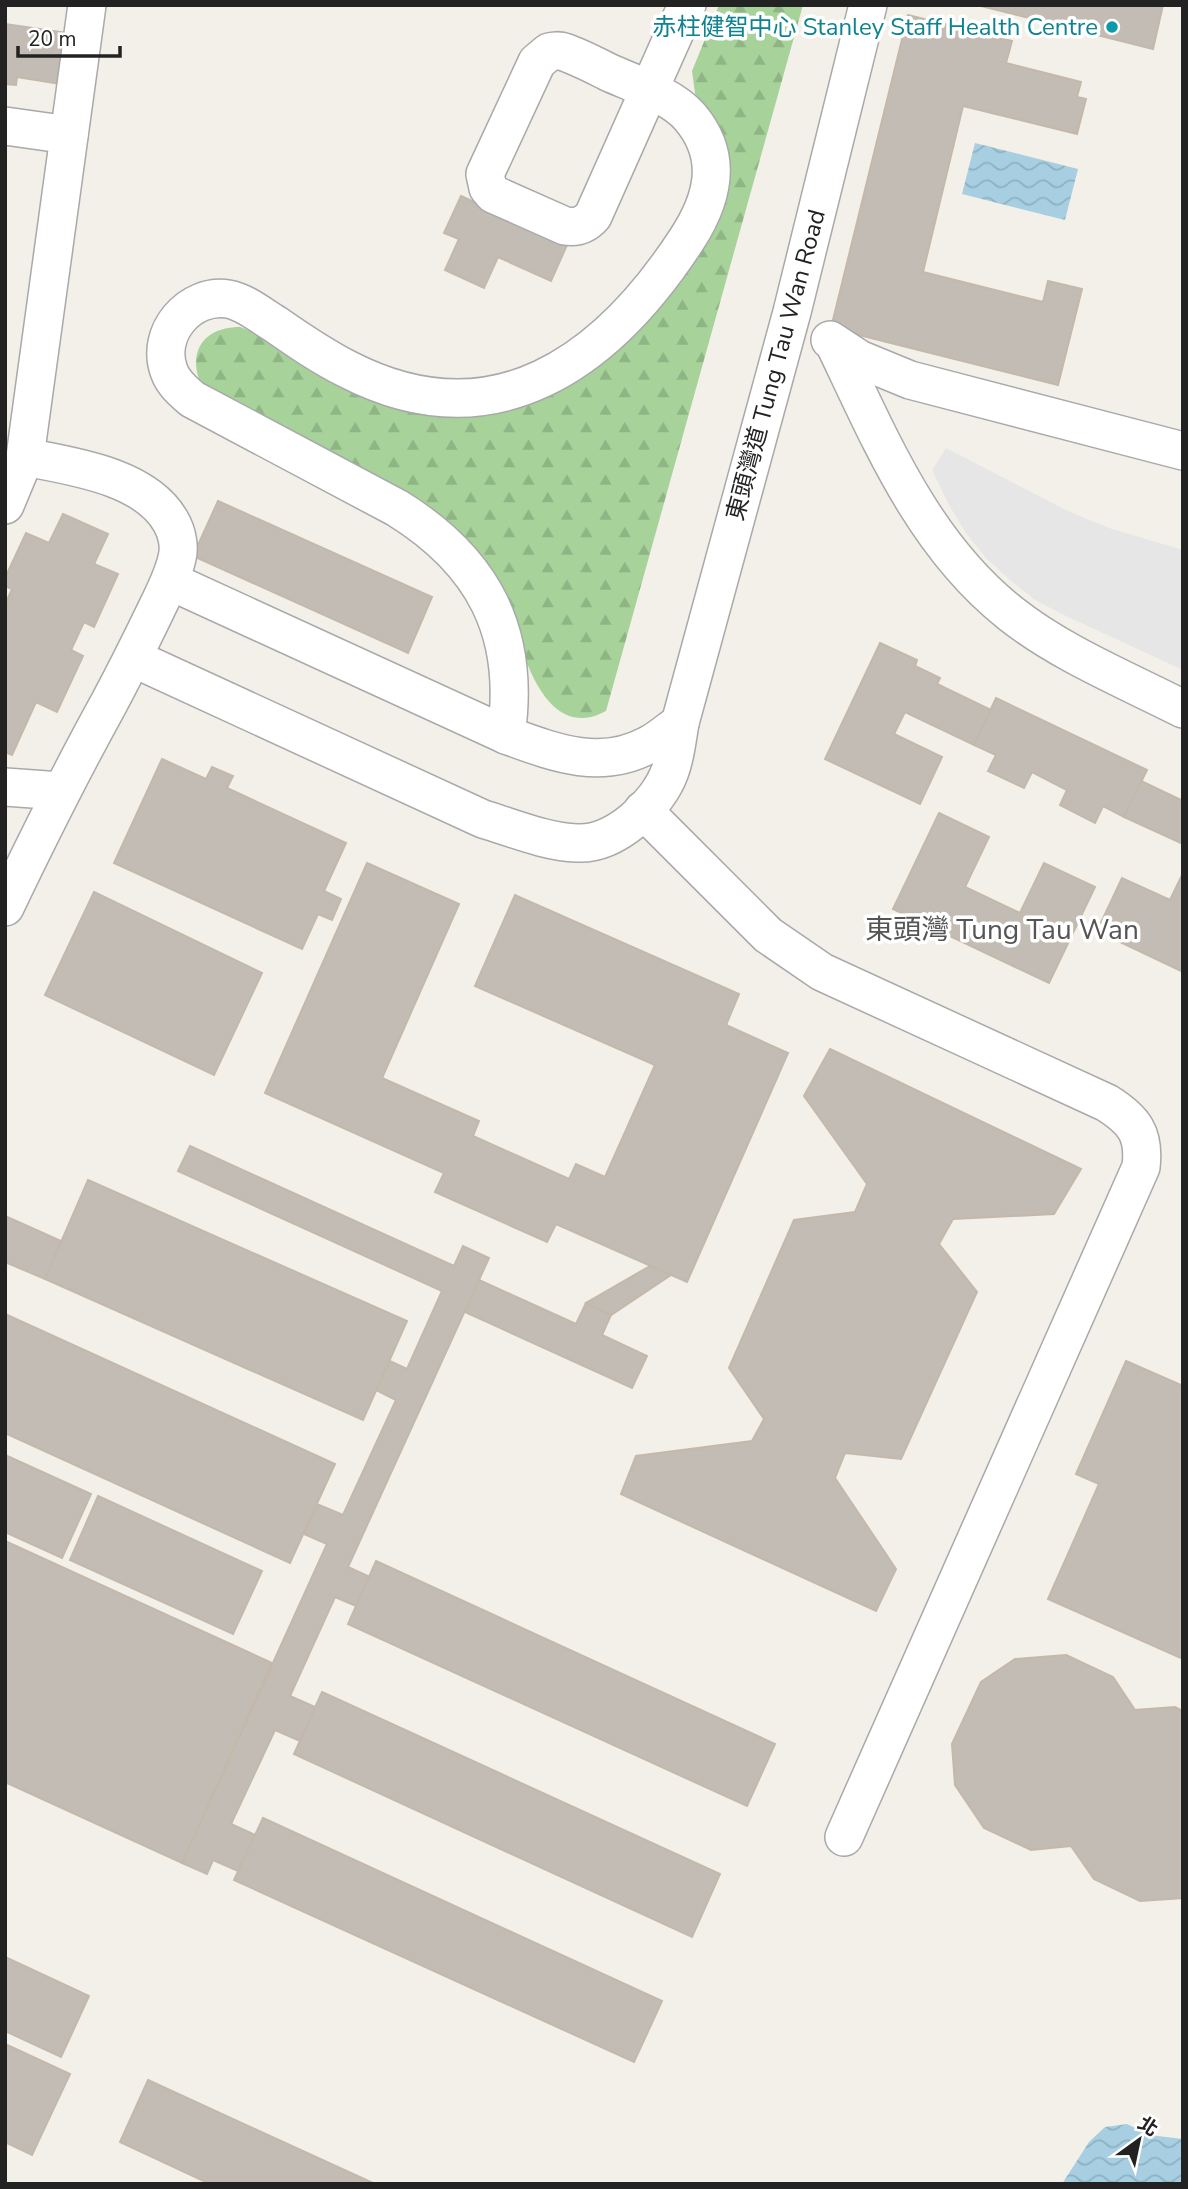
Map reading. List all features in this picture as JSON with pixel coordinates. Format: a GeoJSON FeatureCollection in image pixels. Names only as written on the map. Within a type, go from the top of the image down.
{"type":"FeatureCollection","features":[{"type":"Feature","properties":{"kind":"lane"},"geometry":{"type":"LineString","coordinates":[[5,505],[24,457],[87,5]]}},
{"type":"Feature","properties":{"kind":"lane"},"geometry":{"type":"LineString","coordinates":[[506,735],[510,675],[505,646],[492,608],[466,565],[446,543],[397,508],[192,399],[178,387],[169,370],[166,352],[169,334],[178,318],[192,306],[210,299],[229,299],[246,305],[348,370],[412,392],[444,397],[479,397],[512,391],[544,379],[574,362],[629,313],[679,252],[700,219],[709,197],[712,174],[709,150],[699,128],[684,110],[650,91],[565,52],[549,51],[537,62],[485,174],[488,188],[493,194],[565,226],[573,227],[588,222],[593,216],[650,91],[687,5]]}},
{"type":"Feature","properties":{"kind":"lane","name":"東頭灣道 Tung Tau Wan Road"},"geometry":{"type":"LineString","coordinates":[[133,658],[483,819],[531,834],[579,844],[610,837],[631,822],[670,773],[680,723],[792,312],[868,5]]}},
{"type":"Feature","properties":{"kind":"lane"},"geometry":{"type":"LineString","coordinates":[[5,126],[69,135]]}},
{"type":"Feature","properties":{"kind":"lane"},"geometry":{"type":"LineString","coordinates":[[792,312],[859,359],[910,380],[1183,451]]}},
{"type":"Feature","properties":{"kind":"lane"},"geometry":{"type":"LineString","coordinates":[[834,343],[897,473],[927,522],[964,572],[1011,614],[1063,647],[1183,709]]}},
{"type":"Feature","properties":{"kind":"lane"},"geometry":{"type":"LineString","coordinates":[[5,907],[61,791],[133,658],[170,581],[178,556],[177,535],[171,521],[158,504],[113,478],[86,469],[24,457]]}},
{"type":"Feature","properties":{"kind":"lane"},"geometry":{"type":"LineString","coordinates":[[170,581],[506,735],[555,753],[581,758],[611,759],[651,744],[680,723]]}},
{"type":"Feature","properties":{"kind":"lane"},"geometry":{"type":"LineString","coordinates":[[5,787],[61,791]]}},
{"type":"Feature","properties":{"kind":"lane"},"geometry":{"type":"LineString","coordinates":[[643,810],[768,935],[789,951],[822,972],[1107,1103],[1128,1118],[1140,1135],[1143,1151],[1141,1167],[844,1837]]}},
{"type":"Feature","properties":{"kind":"green space"},"geometry":{"type":"Polygon","coordinates":[[[719,5],[803,5],[606,711],[591,717],[573,717],[558,710],[546,698],[527,663],[510,612],[203,389],[198,377],[197,354],[200,345],[215,332],[240,327],[480,412],[691,261],[696,100],[692,71],[719,5]]]}},
{"type":"Feature","properties":{"kind":"shaded area"},"geometry":{"type":"Polygon","coordinates":[[[946,448],[1068,511],[1109,528],[1183,550],[1183,670],[1035,600],[986,558],[966,533],[932,470],[946,448]]]}},
{"type":"Feature","properties":{"kind":"water"},"geometry":{"type":"Polygon","coordinates":[[[975,143],[1078,169],[1065,220],[962,194],[975,143]]]}},
{"type":"Feature","properties":{"kind":"water"},"geometry":{"type":"Polygon","coordinates":[[[1127,2124],[1149,2135],[1183,2139],[1183,2184],[1062,2184],[1089,2142],[1105,2127],[1127,2124]]]}},
{"type":"Feature","properties":{"kind":"building","name":"赤柱健智中心 Stanley Staff Health Centre"},"geometry":{"type":"Polygon","coordinates":[[[977,5],[1163,5],[1153,49],[977,5]]]}},
{"type":"Feature","properties":{"kind":"building"},"geometry":{"type":"Polygon","coordinates":[[[908,15],[1012,41],[1006,63],[1081,82],[1077,97],[1086,99],[1077,134],[963,106],[923,272],[1043,302],[1048,281],[1082,289],[1058,385],[831,328],[908,15]]]}},
{"type":"Feature","properties":{"kind":"building"},"geometry":{"type":"Polygon","coordinates":[[[5,24],[68,33],[61,84],[17,77],[16,85],[5,84],[5,24]]]}},
{"type":"Feature","properties":{"kind":"building"},"geometry":{"type":"Polygon","coordinates":[[[461,196],[567,245],[551,281],[498,257],[484,288],[445,270],[459,239],[444,233],[461,196]]]}},
{"type":"Feature","properties":{"kind":"building"},"geometry":{"type":"Polygon","coordinates":[[[218,501],[432,597],[408,653],[193,556],[218,501]]]}},
{"type":"Feature","properties":{"kind":"building"},"geometry":{"type":"Polygon","coordinates":[[[63,514],[108,534],[94,564],[118,574],[94,627],[84,622],[71,650],[83,656],[57,712],[36,702],[12,755],[5,752],[5,605],[12,589],[5,586],[5,578],[26,533],[49,543],[63,514]]]}},
{"type":"Feature","properties":{"kind":"building"},"geometry":{"type":"Polygon","coordinates":[[[880,643],[917,660],[915,666],[940,678],[937,684],[991,710],[974,745],[905,712],[894,734],[942,757],[920,804],[825,759],[880,643]]]}},
{"type":"Feature","properties":{"kind":"building"},"geometry":{"type":"Polygon","coordinates":[[[996,698],[1147,770],[1124,817],[1103,806],[1095,823],[1060,805],[1067,790],[1032,772],[1024,788],[988,771],[996,755],[974,745],[996,698]]]}},
{"type":"Feature","properties":{"kind":"building"},"geometry":{"type":"Polygon","coordinates":[[[162,759],[206,779],[212,767],[233,776],[227,788],[346,843],[324,891],[341,899],[332,920],[318,914],[302,949],[114,863],[162,759]]]}},
{"type":"Feature","properties":{"kind":"building"},"geometry":{"type":"Polygon","coordinates":[[[1141,781],[1183,801],[1183,844],[1124,817],[1141,781]]]}},
{"type":"Feature","properties":{"kind":"building"},"geometry":{"type":"Polygon","coordinates":[[[939,813],[989,837],[965,887],[1020,913],[1044,863],[1095,887],[1049,983],[893,909],[939,813]]]}},
{"type":"Feature","properties":{"kind":"building"},"geometry":{"type":"Polygon","coordinates":[[[367,863],[459,904],[382,1078],[479,1121],[473,1136],[569,1179],[576,1164],[605,1177],[655,1065],[475,986],[515,895],[739,994],[726,1025],[788,1053],[687,1282],[556,1224],[547,1242],[435,1192],[444,1173],[265,1093],[367,863]]]}},
{"type":"Feature","properties":{"kind":"building"},"geometry":{"type":"Polygon","coordinates":[[[1183,873],[1183,972],[1097,931],[1122,878],[1170,900],[1183,873]]]}},
{"type":"Feature","properties":{"kind":"building"},"geometry":{"type":"Polygon","coordinates":[[[94,892],[262,973],[214,1075],[45,995],[94,892]]]}},
{"type":"Feature","properties":{"kind":"building"},"geometry":{"type":"Polygon","coordinates":[[[830,1049],[1081,1169],[1054,1214],[953,1219],[939,1244],[977,1292],[901,1459],[845,1453],[835,1478],[896,1569],[876,1611],[621,1494],[636,1456],[752,1441],[764,1419],[729,1368],[794,1220],[855,1212],[867,1184],[804,1096],[830,1049]]]}},
{"type":"Feature","properties":{"kind":"building"},"geometry":{"type":"Polygon","coordinates":[[[190,1146],[454,1266],[463,1246],[489,1258],[348,1567],[370,1577],[356,1606],[335,1597],[290,1696],[315,1707],[300,1741],[275,1730],[231,1824],[255,1835],[238,1871],[213,1860],[207,1874],[182,1863],[327,1544],[304,1534],[317,1504],[343,1515],[396,1400],[376,1390],[390,1361],[407,1369],[442,1291],[178,1171],[190,1146]]]}},
{"type":"Feature","properties":{"kind":"building"},"geometry":{"type":"Polygon","coordinates":[[[88,1180],[407,1321],[363,1420],[45,1279],[88,1180]]]}},
{"type":"Feature","properties":{"kind":"building"},"geometry":{"type":"Polygon","coordinates":[[[5,1216],[61,1241],[45,1279],[5,1262],[5,1216]]]}},
{"type":"Feature","properties":{"kind":"building"},"geometry":{"type":"Polygon","coordinates":[[[650,1266],[671,1275],[611,1315],[586,1303],[650,1266]]]}},
{"type":"Feature","properties":{"kind":"building"},"geometry":{"type":"Polygon","coordinates":[[[479,1280],[576,1324],[586,1303],[611,1315],[602,1335],[647,1356],[632,1388],[465,1312],[479,1280]]]}},
{"type":"Feature","properties":{"kind":"building"},"geometry":{"type":"Polygon","coordinates":[[[5,1314],[335,1464],[290,1563],[5,1433],[5,1314]]]}},
{"type":"Feature","properties":{"kind":"building"},"geometry":{"type":"Polygon","coordinates":[[[1126,1361],[1183,1386],[1183,1659],[1048,1599],[1099,1484],[1076,1474],[1126,1361]]]}},
{"type":"Feature","properties":{"kind":"building"},"geometry":{"type":"Polygon","coordinates":[[[5,1455],[91,1494],[62,1558],[5,1532],[5,1455]]]}},
{"type":"Feature","properties":{"kind":"building"},"geometry":{"type":"Polygon","coordinates":[[[98,1496],[262,1571],[233,1634],[70,1560],[98,1496]]]}},
{"type":"Feature","properties":{"kind":"building"},"geometry":{"type":"Polygon","coordinates":[[[5,1541],[272,1663],[182,1863],[5,1782],[5,1541]]]}},
{"type":"Feature","properties":{"kind":"building"},"geometry":{"type":"Polygon","coordinates":[[[376,1561],[775,1744],[747,1806],[348,1624],[376,1561]]]}},
{"type":"Feature","properties":{"kind":"building"},"geometry":{"type":"Polygon","coordinates":[[[1066,1655],[1113,1677],[1135,1710],[1175,1707],[1183,1711],[1183,1898],[1140,1901],[1094,1879],[1071,1846],[1031,1850],[984,1828],[955,1785],[952,1744],[981,1682],[1015,1659],[1066,1655]]]}},
{"type":"Feature","properties":{"kind":"building"},"geometry":{"type":"Polygon","coordinates":[[[322,1692],[720,1874],[692,1937],[294,1754],[322,1692]]]}},
{"type":"Feature","properties":{"kind":"building"},"geometry":{"type":"Polygon","coordinates":[[[263,1818],[662,2001],[634,2062],[234,1880],[263,1818]]]}},
{"type":"Feature","properties":{"kind":"building"},"geometry":{"type":"Polygon","coordinates":[[[5,1957],[89,1996],[61,2057],[5,2031],[5,1957]]]}},
{"type":"Feature","properties":{"kind":"building"},"geometry":{"type":"Polygon","coordinates":[[[5,2044],[70,2074],[32,2155],[5,2142],[5,2044]]]}},
{"type":"Feature","properties":{"kind":"building"},"geometry":{"type":"Polygon","coordinates":[[[148,2080],[375,2184],[210,2184],[120,2142],[148,2080]]]}},
{"type":"Feature","properties":{"kind":"place","name":"赤柱健智中心 Stanley Staff Health Centre"},"geometry":{"type":"Point","coordinates":[1112,27]}},
{"type":"Feature","properties":{"kind":"district","name":"東頭灣 Tung Tau Wan"},"geometry":{"type":"Point","coordinates":[1002,930]}}]}
